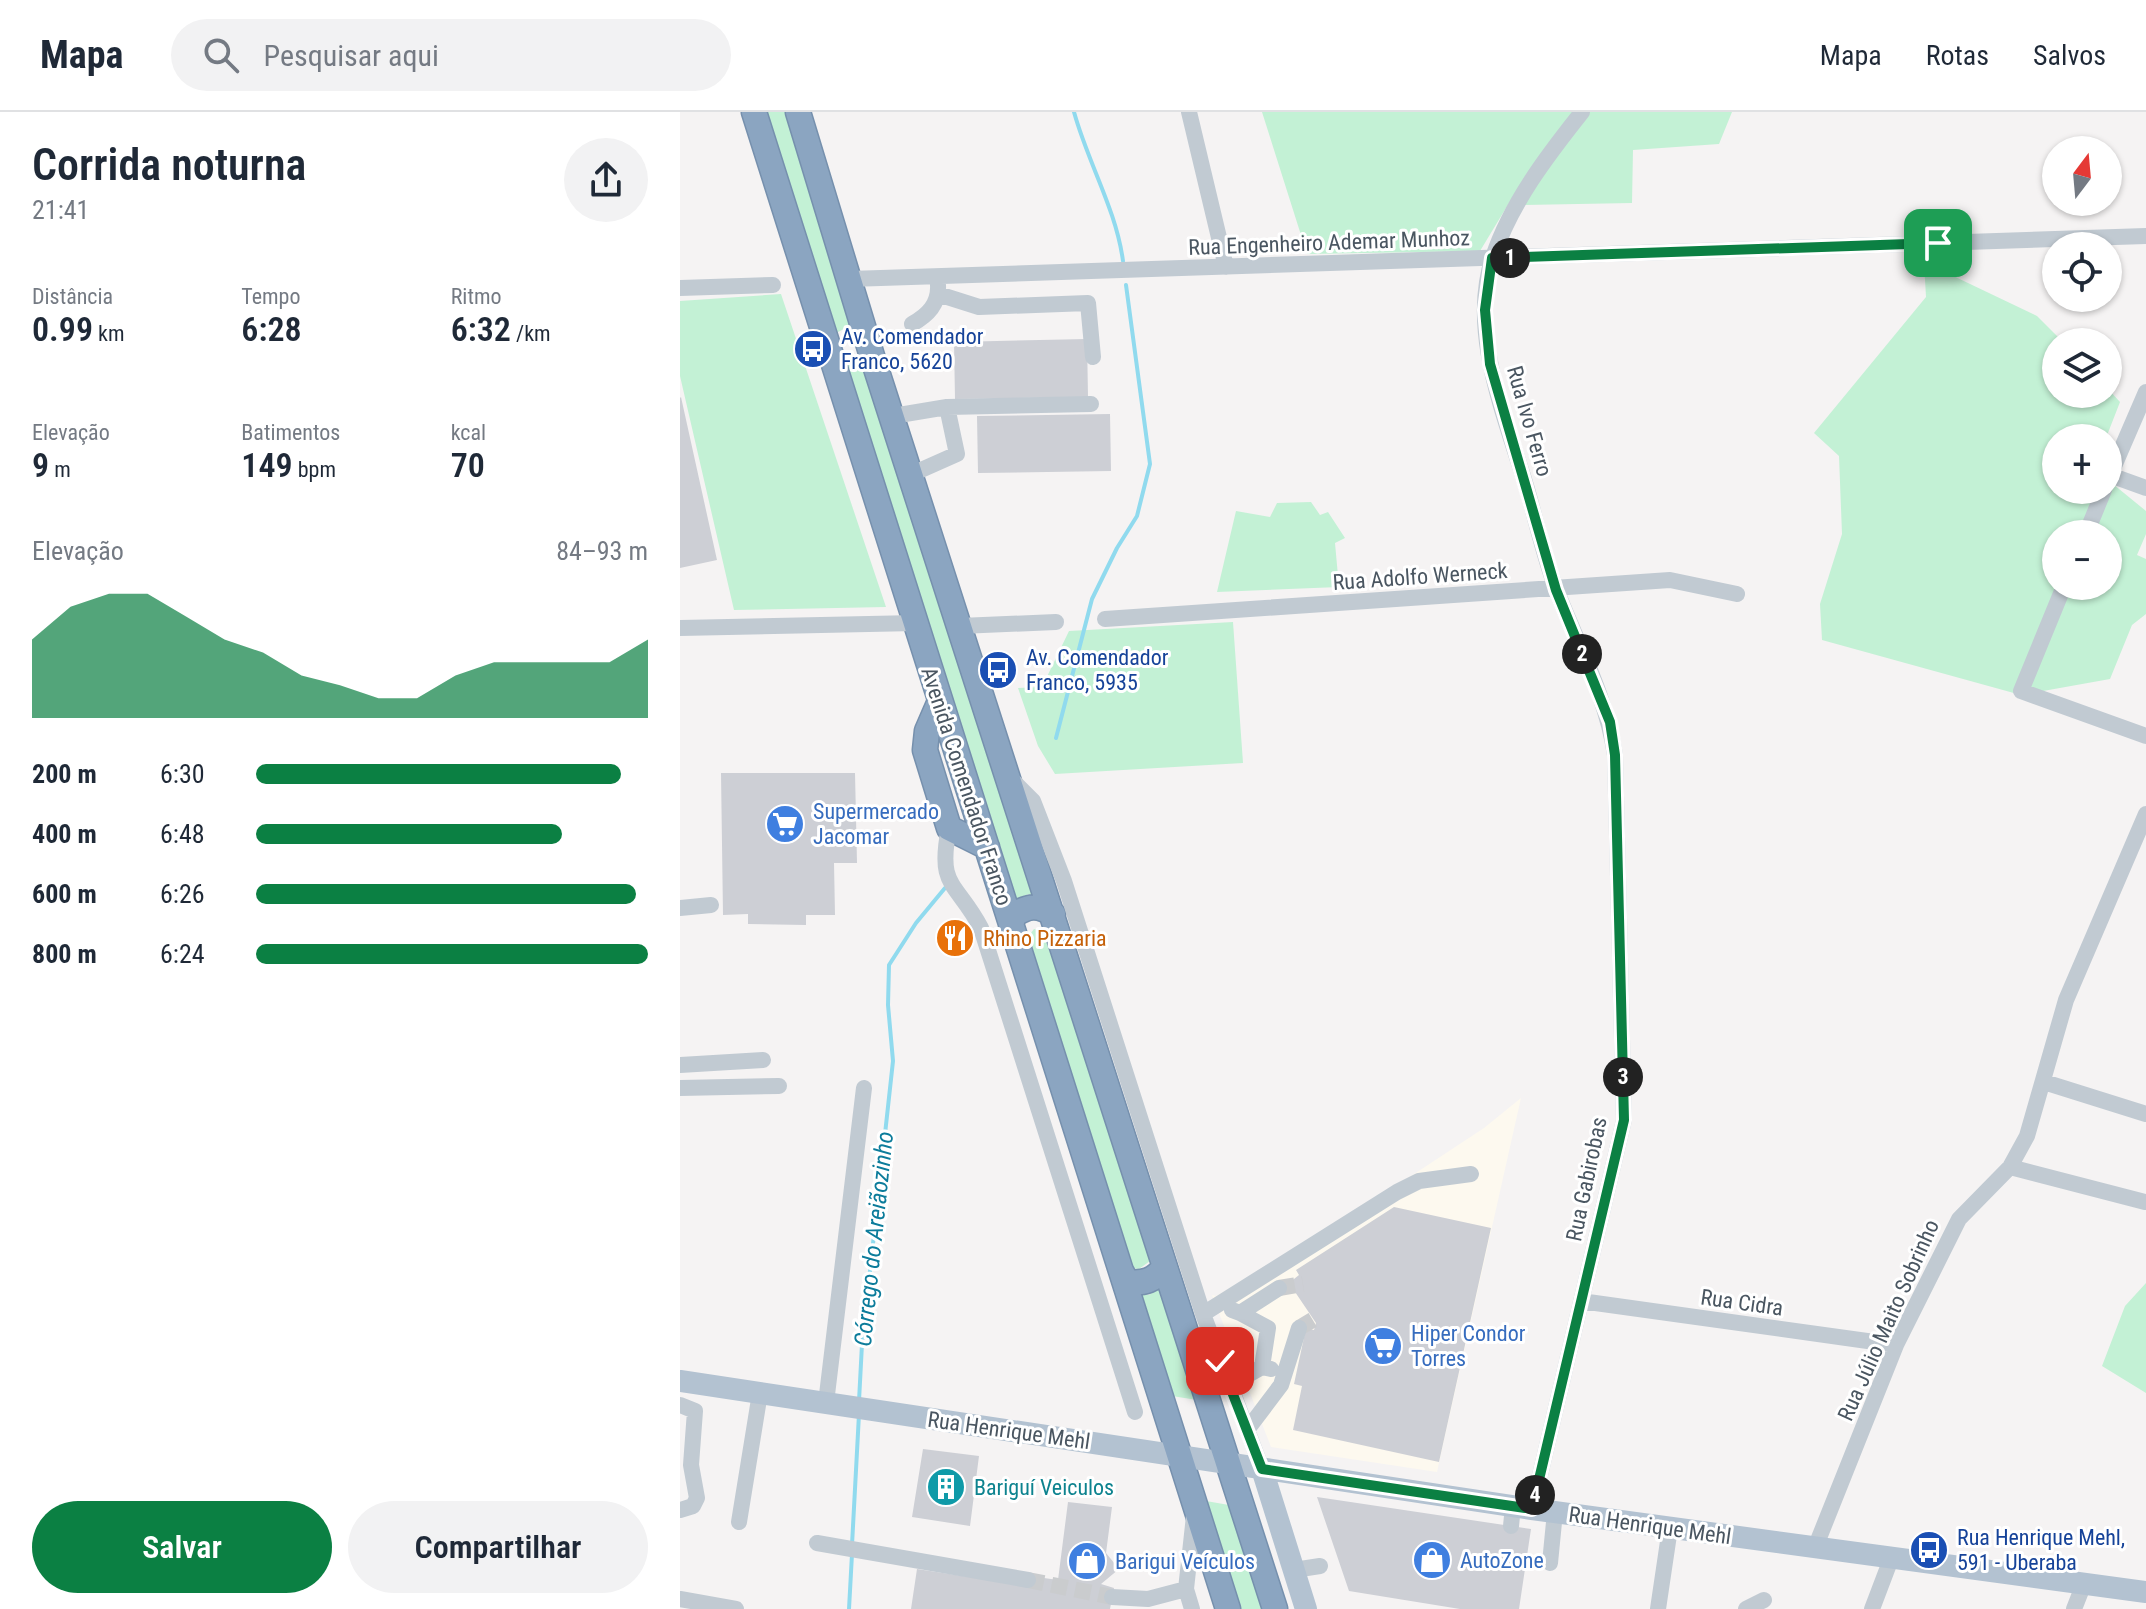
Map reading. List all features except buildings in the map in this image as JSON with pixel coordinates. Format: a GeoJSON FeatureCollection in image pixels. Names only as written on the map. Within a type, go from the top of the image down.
{"type":"FeatureCollection","features":[{"type":"Feature","properties":{"kind":"highway","name":"Avenida Comendador Franco"},"geometry":{"type":"LineString","coordinates":[[754,112],[1228,1609]]}},
{"type":"Feature","properties":{"kind":"highway","name":"Avenida Comendador Franco"},"geometry":{"type":"LineString","coordinates":[[798,112],[872,356],[1011,779],[1275,1609]]}},
{"type":"Feature","properties":{"kind":"highway"},"geometry":{"type":"LineString","coordinates":[[833,364],[834,352],[839,344],[847,341],[862,345],[872,356]]}},
{"type":"Feature","properties":{"kind":"highway"},"geometry":{"type":"LineString","coordinates":[[940,701],[927,731],[925,750],[949,828],[987,847]]}},
{"type":"Feature","properties":{"kind":"highway"},"geometry":{"type":"LineString","coordinates":[[1011,925],[1014,915],[1025,907],[1040,906],[1053,914]]}},
{"type":"Feature","properties":{"kind":"highway"},"geometry":{"type":"LineString","coordinates":[[1121,1271],[1127,1282],[1142,1283],[1156,1278],[1165,1267]]}},
{"type":"Feature","properties":{"kind":"main road","name":"Rua Henrique Mehl"},"geometry":{"type":"LineString","coordinates":[[680,1381],[1228,1463],[1519,1514],[1555,1512],[2083,1586],[2146,1592]]}},
{"type":"Feature","properties":{"kind":"main road","name":"Avenida Comendador Franco"},"geometry":{"type":"LineString","coordinates":[[1262,1469],[1306,1609]]}},
{"type":"Feature","properties":{"kind":"street"},"geometry":{"type":"LineString","coordinates":[[1189,112],[1226,267]]}},
{"type":"Feature","properties":{"kind":"street","name":"Rua Ivo Ferro"},"geometry":{"type":"LineString","coordinates":[[1582,112],[1547,155],[1517,204],[1492,258],[1485,310],[1490,364],[1556,590],[1610,722],[1615,755]]}},
{"type":"Feature","properties":{"kind":"street","name":"Rua Engenheiro Ademar Munhoz"},"geometry":{"type":"LineString","coordinates":[[850,279],[2146,236]]}},
{"type":"Feature","properties":{"kind":"street"},"geometry":{"type":"LineString","coordinates":[[912,324],[926,317],[938,294],[937,276]]}},
{"type":"Feature","properties":{"kind":"street"},"geometry":{"type":"LineString","coordinates":[[680,288],[773,285]]}},
{"type":"Feature","properties":{"kind":"street"},"geometry":{"type":"LineString","coordinates":[[938,294],[979,307],[1088,303],[1091,307],[1093,357]]}},
{"type":"Feature","properties":{"kind":"street"},"geometry":{"type":"LineString","coordinates":[[2122,447],[2146,392]]}},
{"type":"Feature","properties":{"kind":"street"},"geometry":{"type":"LineString","coordinates":[[893,416],[947,407],[1091,404]]}},
{"type":"Feature","properties":{"kind":"street"},"geometry":{"type":"LineString","coordinates":[[912,474],[957,454],[947,407]]}},
{"type":"Feature","properties":{"kind":"street"},"geometry":{"type":"LineString","coordinates":[[2122,484],[2146,488]]}},
{"type":"Feature","properties":{"kind":"street","name":"Rua Adolfo Werneck"},"geometry":{"type":"LineString","coordinates":[[1105,619],[1670,580],[1737,594]]}},
{"type":"Feature","properties":{"kind":"street"},"geometry":{"type":"LineString","coordinates":[[2058,600],[2021,691],[2146,736]]}},
{"type":"Feature","properties":{"kind":"street"},"geometry":{"type":"LineString","coordinates":[[960,626],[1056,622]]}},
{"type":"Feature","properties":{"kind":"street"},"geometry":{"type":"LineString","coordinates":[[681,624],[916,623]]}},
{"type":"Feature","properties":{"kind":"street","name":"Rua Gabirobas"},"geometry":{"type":"LineString","coordinates":[[1519,1514],[1581,1301],[1624,1120],[1615,755]]}},
{"type":"Feature","properties":{"kind":"street","name":"Avenida Comendador Franco"},"geometry":{"type":"LineString","coordinates":[[1011,779],[1033,801],[1064,881],[1203,1314],[1262,1469]]}},
{"type":"Feature","properties":{"kind":"street","name":"Rua Júlio Maito Sobrinho"},"geometry":{"type":"LineString","coordinates":[[1815,1548],[1896,1345],[1959,1219],[2010,1167],[2027,1136],[2066,1000],[2146,814]]}},
{"type":"Feature","properties":{"kind":"street","name":"Avenida Comendador Franco"},"geometry":{"type":"LineString","coordinates":[[949,828],[944,870],[948,884],[973,912],[981,928],[1135,1412]]}},
{"type":"Feature","properties":{"kind":"street"},"geometry":{"type":"LineString","coordinates":[[680,908],[711,905]]}},
{"type":"Feature","properties":{"kind":"street"},"geometry":{"type":"LineString","coordinates":[[680,1065],[763,1060]]}},
{"type":"Feature","properties":{"kind":"street"},"geometry":{"type":"LineString","coordinates":[[2044,1082],[2146,1114]]}},
{"type":"Feature","properties":{"kind":"street"},"geometry":{"type":"LineString","coordinates":[[680,1088],[779,1086]]}},
{"type":"Feature","properties":{"kind":"street"},"geometry":{"type":"LineString","coordinates":[[826,1403],[864,1088]]}},
{"type":"Feature","properties":{"kind":"street"},"geometry":{"type":"LineString","coordinates":[[2010,1167],[2145,1202]]}},
{"type":"Feature","properties":{"kind":"street"},"geometry":{"type":"LineString","coordinates":[[1203,1314],[1219,1307],[1397,1192],[1419,1181],[1471,1174]]}},
{"type":"Feature","properties":{"kind":"street"},"geometry":{"type":"LineString","coordinates":[[1240,1313],[1279,1288]]}},
{"type":"Feature","properties":{"kind":"street","name":"Rua Cidra"},"geometry":{"type":"LineString","coordinates":[[1581,1301],[1896,1345]]}},
{"type":"Feature","properties":{"kind":"street"},"geometry":{"type":"LineString","coordinates":[[1219,1307],[1240,1313],[1268,1328],[1262,1367]]}},
{"type":"Feature","properties":{"kind":"street"},"geometry":{"type":"LineString","coordinates":[[1247,1430],[1281,1385],[1299,1328]]}},
{"type":"Feature","properties":{"kind":"street"},"geometry":{"type":"LineString","coordinates":[[1230,1385],[1262,1367],[1287,1371]]}},
{"type":"Feature","properties":{"kind":"street"},"geometry":{"type":"LineString","coordinates":[[739,1522],[760,1393]]}},
{"type":"Feature","properties":{"kind":"street"},"geometry":{"type":"LineString","coordinates":[[680,1405],[695,1411],[691,1465],[697,1498],[693,1506],[680,1510]]}},
{"type":"Feature","properties":{"kind":"street","name":"Avenida Comendador Franco"},"geometry":{"type":"LineString","coordinates":[[1192,1609],[1186,1589],[1195,1507]]}},
{"type":"Feature","properties":{"kind":"street"},"geometry":{"type":"LineString","coordinates":[[1550,1563],[1555,1512]]}},
{"type":"Feature","properties":{"kind":"street"},"geometry":{"type":"LineString","coordinates":[[1658,1609],[1670,1528]]}},
{"type":"Feature","properties":{"kind":"street"},"geometry":{"type":"LineString","coordinates":[[817,1543],[1028,1580]]}},
{"type":"Feature","properties":{"kind":"street"},"geometry":{"type":"LineString","coordinates":[[1872,1609],[1891,1559]]}},
{"type":"Feature","properties":{"kind":"street"},"geometry":{"type":"LineString","coordinates":[[1294,1570],[1320,1566]]}},
{"type":"Feature","properties":{"kind":"street"},"geometry":{"type":"LineString","coordinates":[[2074,1609],[2083,1586]]}},
{"type":"Feature","properties":{"kind":"street"},"geometry":{"type":"LineString","coordinates":[[1112,1597],[1148,1599],[1186,1589]]}},
{"type":"Feature","properties":{"kind":"street"},"geometry":{"type":"LineString","coordinates":[[680,1599],[736,1609]]}},
{"type":"Feature","properties":{"kind":"street"},"geometry":{"type":"LineString","coordinates":[[1746,1609],[1764,1600]]}},
{"type":"Feature","properties":{"kind":"shaded area","name":"Hiper Condor Torres"},"geometry":{"type":"Polygon","coordinates":[[[1521,1098],[1437,1472],[1271,1447],[1212,1295],[1216,1296],[1314,1240],[1484,1128],[1521,1098]]]}},
{"type":"Feature","properties":{"kind":"green space"},"geometry":{"type":"Polygon","coordinates":[[[762,112],[789,112],[853,330],[846,328],[836,333],[762,112]]]}},
{"type":"Feature","properties":{"kind":"green space"},"geometry":{"type":"Polygon","coordinates":[[[1262,112],[1576,112],[1509,203],[1480,251],[1307,254],[1262,112]]]}},
{"type":"Feature","properties":{"kind":"green space"},"geometry":{"type":"Polygon","coordinates":[[[1587,112],[1732,112],[1719,144],[1633,150],[1632,203],[1522,205],[1587,112]]]}},
{"type":"Feature","properties":{"kind":"green space"},"geometry":{"type":"Polygon","coordinates":[[[1924,262],[2037,316],[2049,328],[2042,328],[2042,408],[2118,408],[2111,424],[2042,424],[2042,504],[2122,504],[2122,491],[2146,511],[2146,534],[2137,555],[2146,559],[2146,614],[2132,625],[2110,679],[2021,695],[1822,640],[1820,604],[1842,534],[1839,456],[1814,433],[1926,297],[1924,262]]]}},
{"type":"Feature","properties":{"kind":"green space"},"geometry":{"type":"Polygon","coordinates":[[[781,294],[886,607],[734,610],[680,376],[680,301],[781,294]]]}},
{"type":"Feature","properties":{"kind":"green space"},"geometry":{"type":"Polygon","coordinates":[[[854,361],[866,364],[1036,899],[1029,894],[1015,899],[846,365],[854,361]]]}},
{"type":"Feature","properties":{"kind":"green space"},"geometry":{"type":"Polygon","coordinates":[[[1311,502],[1320,515],[1328,512],[1345,538],[1335,543],[1339,587],[1217,592],[1236,511],[1270,517],[1277,503],[1311,502]]]}},
{"type":"Feature","properties":{"kind":"green space"},"geometry":{"type":"Polygon","coordinates":[[[1233,622],[1243,763],[1055,774],[1038,746],[1018,688],[1042,687],[1069,631],[1233,622]]]}},
{"type":"Feature","properties":{"kind":"green space"},"geometry":{"type":"Polygon","coordinates":[[[1034,929],[1047,933],[1150,1261],[1139,1269],[1132,1268],[1027,938],[1034,929]]]}},
{"type":"Feature","properties":{"kind":"green space"},"geometry":{"type":"Polygon","coordinates":[[[2146,1283],[2146,1393],[2102,1366],[2125,1306],[2146,1283]]]}},
{"type":"Feature","properties":{"kind":"green space"},"geometry":{"type":"Polygon","coordinates":[[[1159,1288],[1197,1400],[1172,1396],[1137,1291],[1149,1295],[1159,1288]]]}},
{"type":"Feature","properties":{"kind":"green space"},"geometry":{"type":"Polygon","coordinates":[[[1206,1501],[1229,1505],[1263,1609],[1240,1609],[1206,1501]]]}},
{"type":"Feature","properties":{"kind":"waterway","name":"Córrego do Areiãozinho"},"geometry":{"type":"LineString","coordinates":[[1074,112],[1108,204],[1123,261]]}},
{"type":"Feature","properties":{"kind":"waterway","name":"Córrego do Areiãozinho"},"geometry":{"type":"LineString","coordinates":[[1056,738],[1092,599],[1137,516],[1150,464],[1126,285]]}},
{"type":"Feature","properties":{"kind":"waterway","name":"Córrego do Areiãozinho"},"geometry":{"type":"LineString","coordinates":[[859,1401],[862,1344],[893,1061],[888,1005],[889,965],[916,923],[945,888]]}},
{"type":"Feature","properties":{"kind":"waterway","name":"Córrego do Areiãozinho"},"geometry":{"type":"LineString","coordinates":[[852,1545],[859,1414]]}},
{"type":"Feature","properties":{"kind":"waterway","name":"Córrego do Areiãozinho"},"geometry":{"type":"LineString","coordinates":[[849,1609],[852,1554]]}},
{"type":"Feature","properties":{"kind":"tunnel"},"geometry":{"type":"LineString","coordinates":[[1279,1288],[1303,1284]]}},
{"type":"Feature","properties":{"kind":"tunnel"},"geometry":{"type":"LineString","coordinates":[[1299,1328],[1314,1319]]}},
{"type":"Feature","properties":{"kind":"tunnel"},"geometry":{"type":"LineString","coordinates":[[1028,1580],[1112,1597]]}},
{"type":"Feature","properties":{"kind":"place","name":"Av. Comendador Franco, 5620"},"geometry":{"type":"Point","coordinates":[813,349]}},
{"type":"Feature","properties":{"kind":"place","name":"Av. Comendador Franco, 5935"},"geometry":{"type":"Point","coordinates":[998,670]}},
{"type":"Feature","properties":{"kind":"place","name":"Supermercado Jacomar"},"geometry":{"type":"Point","coordinates":[785,824]}},
{"type":"Feature","properties":{"kind":"place","name":"Rhino Pizzaria"},"geometry":{"type":"Point","coordinates":[955,938]}},
{"type":"Feature","properties":{"kind":"place","name":"Hiper Condor Torres"},"geometry":{"type":"Point","coordinates":[1383,1346]}},
{"type":"Feature","properties":{"kind":"place","name":"Bariguí Veiculos"},"geometry":{"type":"Point","coordinates":[946,1487]}},
{"type":"Feature","properties":{"kind":"place","name":"Rua Henrique Mehl, 591 - Uberaba"},"geometry":{"type":"Point","coordinates":[1929,1550]}},
{"type":"Feature","properties":{"kind":"place","name":"AutoZone"},"geometry":{"type":"Point","coordinates":[1432,1560]}},
{"type":"Feature","properties":{"kind":"place","name":"Barigui Veículos"},"geometry":{"type":"Point","coordinates":[1087,1561]}},
{"type":"Feature","properties":{"kind":"route"},"geometry":{"type":"LineString","coordinates":[[1220,1361],[1262,1469],[1532,1509],[1624,1120],[1615,755],[1610,722],[1556,590],[1490,364],[1485,310],[1492,258],[1938,243]]}}]}
